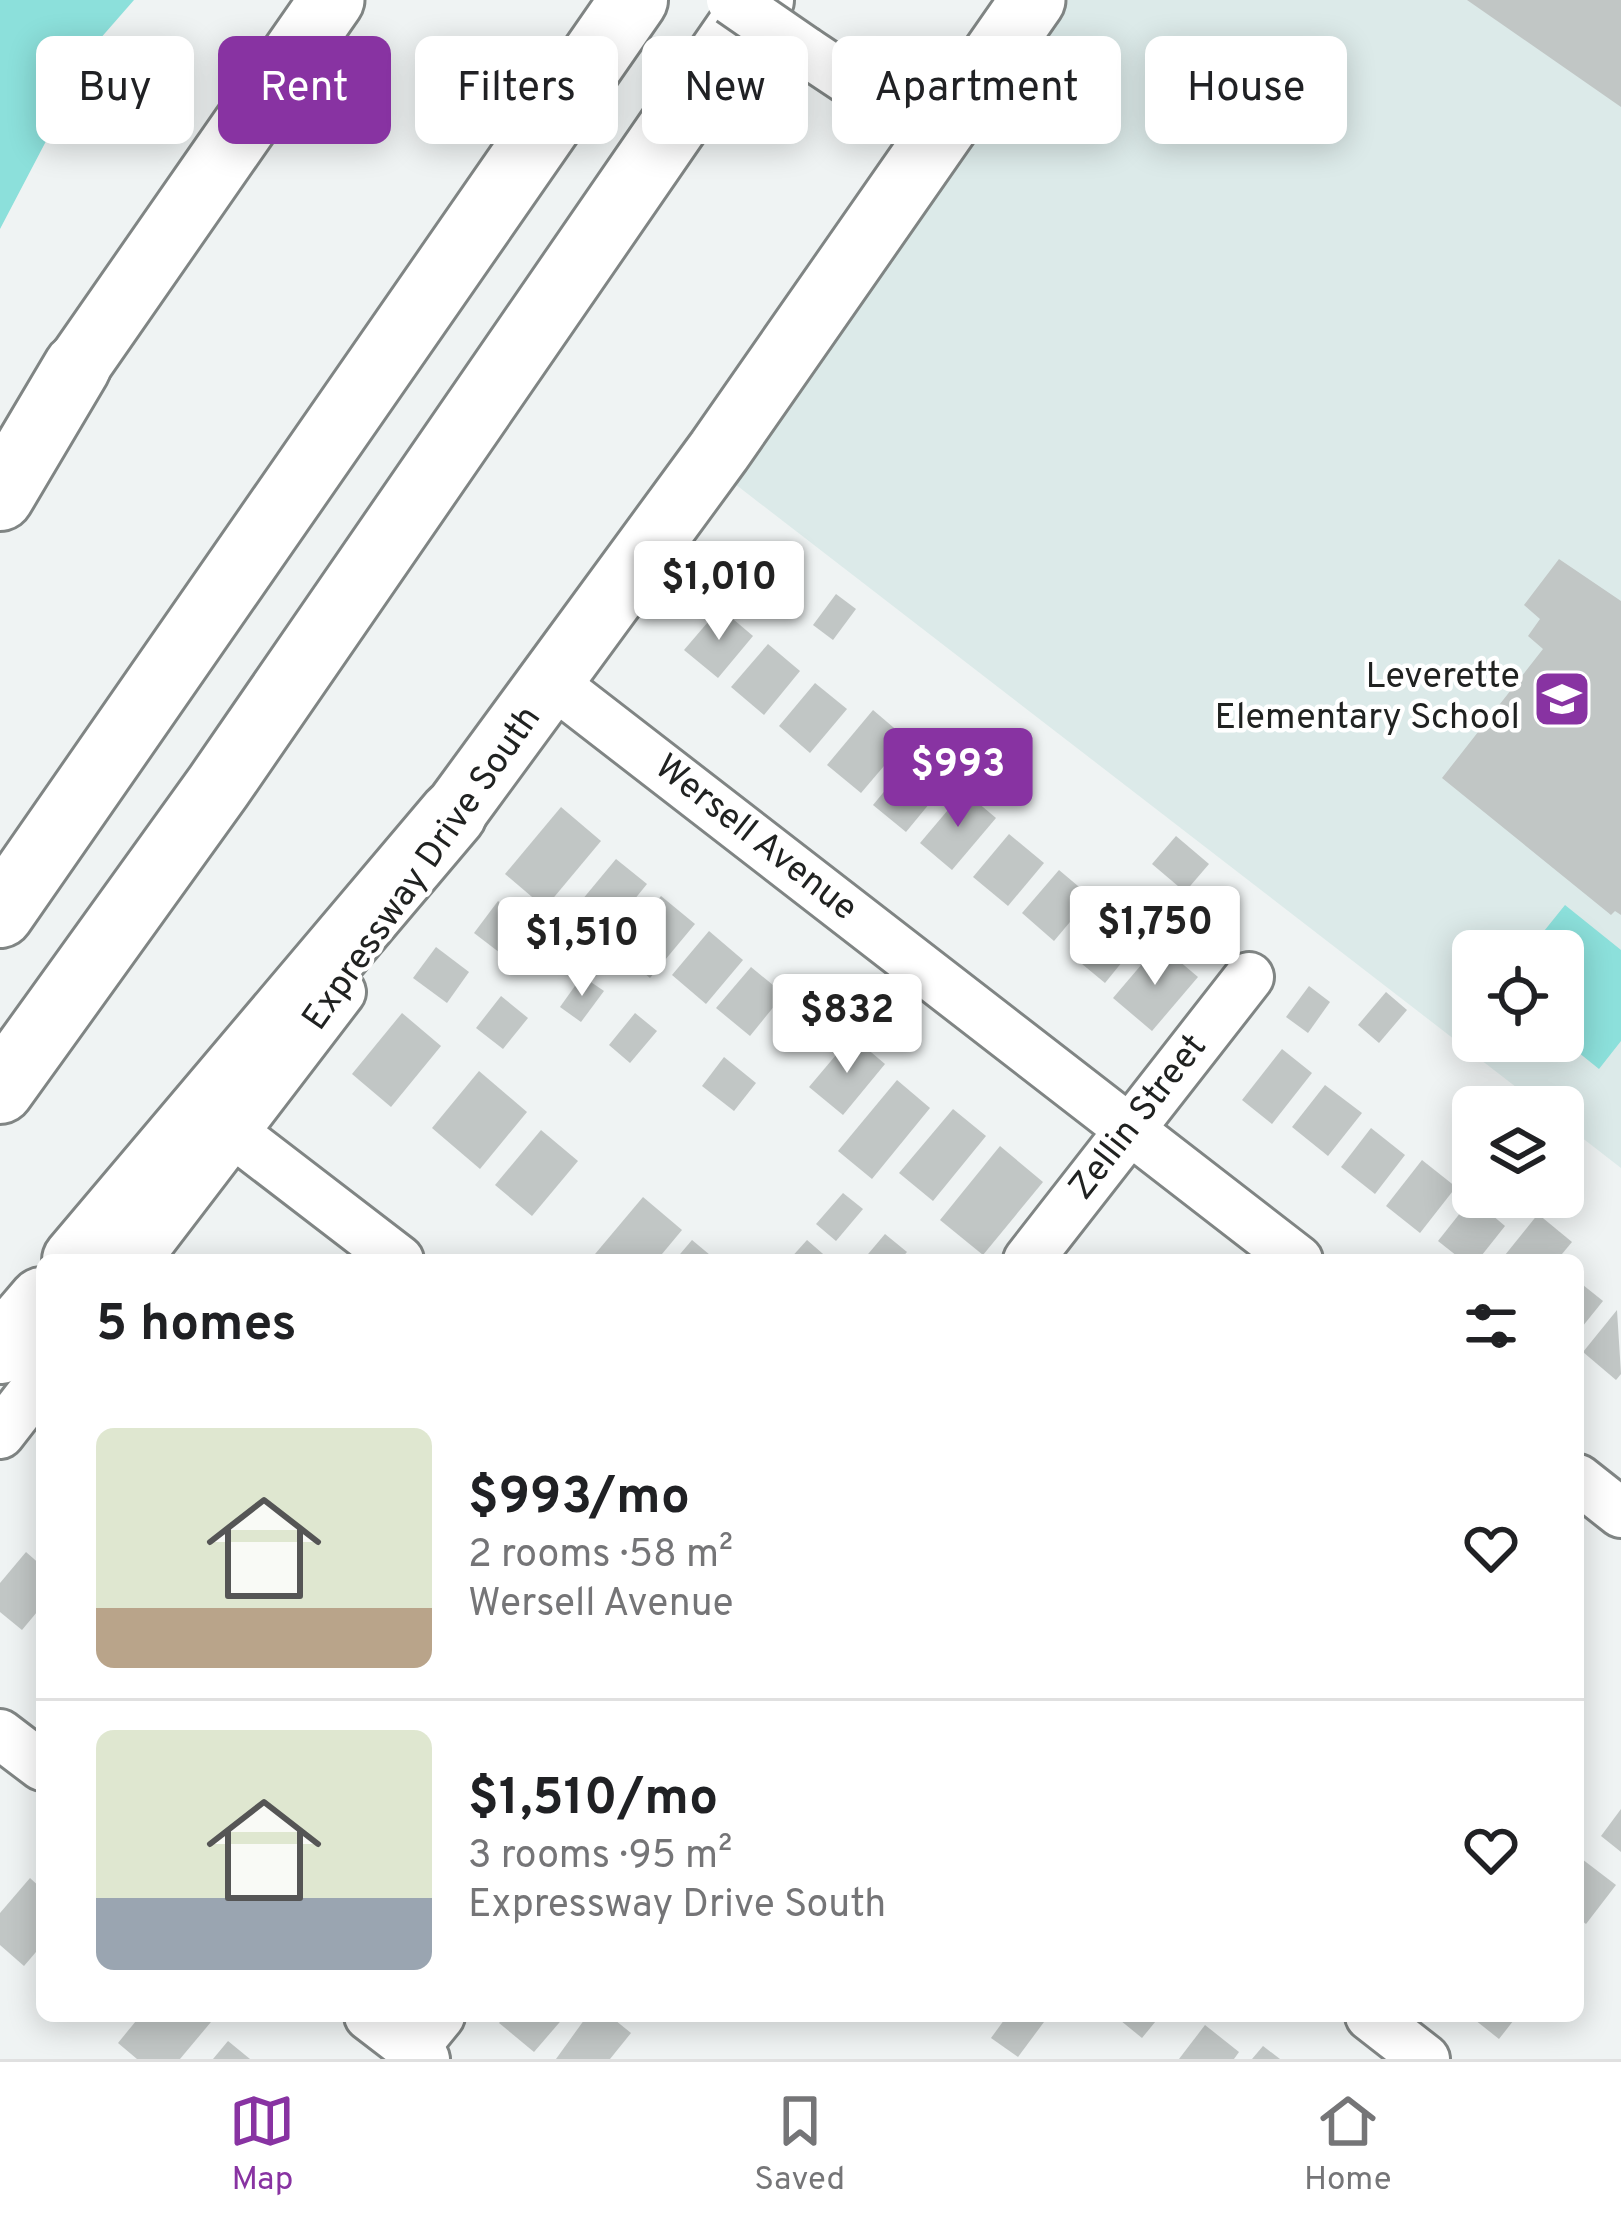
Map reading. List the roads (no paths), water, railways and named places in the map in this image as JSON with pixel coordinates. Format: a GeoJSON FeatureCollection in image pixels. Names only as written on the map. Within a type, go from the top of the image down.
{"type":"FeatureCollection","features":[{"type":"Feature","properties":{"kind":"highway"},"geometry":{"type":"LineString","coordinates":[[0,914],[634,0]]}},
{"type":"Feature","properties":{"kind":"highway"},"geometry":{"type":"LineString","coordinates":[[0,1090],[218,787],[760,0]]}},
{"type":"Feature","properties":{"kind":"highway"},"geometry":{"type":"LineString","coordinates":[[0,497],[77,367]]}},
{"type":"Feature","properties":{"kind":"highway"},"geometry":{"type":"LineString","coordinates":[[81,1254],[453,814]]}},
{"type":"Feature","properties":{"kind":"highway"},"geometry":{"type":"LineString","coordinates":[[0,1350],[36,1307]]}},
{"type":"Feature","properties":{"kind":"main road"},"geometry":{"type":"LineString","coordinates":[[77,367],[332,0]]}},
{"type":"Feature","properties":{"kind":"main road","name":"Expressway Drive South"},"geometry":{"type":"LineString","coordinates":[[1010,36],[1034,0]]}},
{"type":"Feature","properties":{"kind":"main road","name":"Expressway Drive South"},"geometry":{"type":"LineString","coordinates":[[453,814],[553,683],[936,144]]}},
{"type":"Feature","properties":{"kind":"street"},"geometry":{"type":"LineString","coordinates":[[730,0],[832,69]]}},
{"type":"Feature","properties":{"kind":"street"},"geometry":{"type":"LineString","coordinates":[[0,479],[77,367]]}},
{"type":"Feature","properties":{"kind":"street","name":"Wersell Avenue"},"geometry":{"type":"LineString","coordinates":[[553,683],[1290,1254]]}},
{"type":"Feature","properties":{"kind":"street","name":"Expressway Drive South"},"geometry":{"type":"LineString","coordinates":[[141,1254],[397,917],[453,814]]}},
{"type":"Feature","properties":{"kind":"street","name":"Zellin Street"},"geometry":{"type":"LineString","coordinates":[[1033,1254],[1249,976]]}},
{"type":"Feature","properties":{"kind":"street"},"geometry":{"type":"LineString","coordinates":[[235,1133],[391,1254]]}},
{"type":"Feature","properties":{"kind":"street"},"geometry":{"type":"LineString","coordinates":[[0,1434],[36,1388]]}},
{"type":"Feature","properties":{"kind":"street"},"geometry":{"type":"LineString","coordinates":[[1584,1484],[1621,1513]]}},
{"type":"Feature","properties":{"kind":"street"},"geometry":{"type":"LineString","coordinates":[[0,1734],[36,1761]]}},
{"type":"Feature","properties":{"kind":"street"},"geometry":{"type":"LineString","coordinates":[[383,2022],[426,2041]]}},
{"type":"Feature","properties":{"kind":"street"},"geometry":{"type":"LineString","coordinates":[[1378,2022],[1425,2059]]}},
{"type":"Feature","properties":{"kind":"place","name":"Leverette Elementary School"},"geometry":{"type":"Point","coordinates":[1562,699]}}]}
